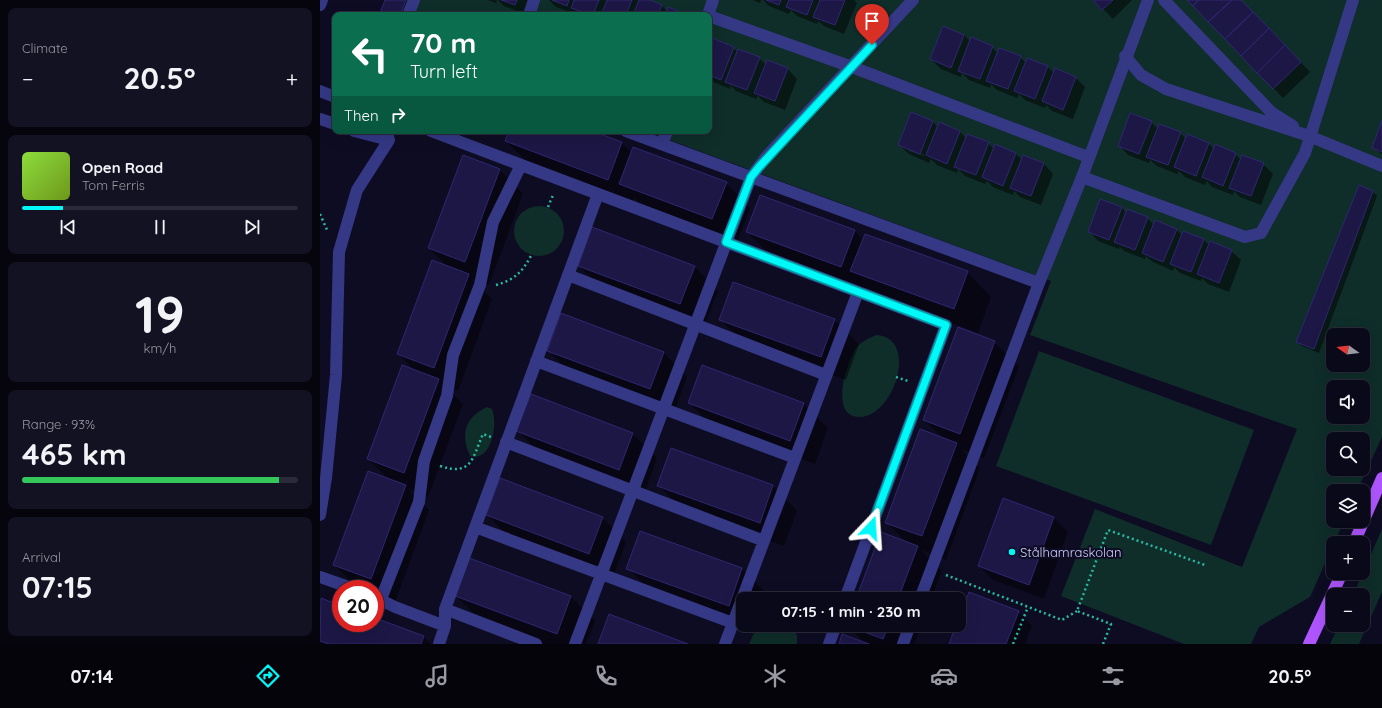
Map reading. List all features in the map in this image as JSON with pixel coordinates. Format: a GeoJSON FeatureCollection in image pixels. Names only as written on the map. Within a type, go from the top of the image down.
{"type":"FeatureCollection","features":[{"type":"Feature","properties":{"kind":"main road"},"geometry":{"type":"LineString","coordinates":[[1357,536],[1382,478]]}},
{"type":"Feature","properties":{"kind":"main road"},"geometry":{"type":"LineString","coordinates":[[1309,644],[1339,580]]}},
{"type":"Feature","properties":{"kind":"street"},"geometry":{"type":"LineString","coordinates":[[320,4],[322,0]]}},
{"type":"Feature","properties":{"kind":"street"},"geometry":{"type":"LineString","coordinates":[[409,12],[414,0]]}},
{"type":"Feature","properties":{"kind":"street"},"geometry":{"type":"LineString","coordinates":[[530,12],[534,0]]}},
{"type":"Feature","properties":{"kind":"street"},"geometry":{"type":"LineString","coordinates":[[709,12],[712,0]]}},
{"type":"Feature","properties":{"kind":"street"},"geometry":{"type":"LineString","coordinates":[[575,644],[751,177],[766,157],[852,67],[912,0]]}},
{"type":"Feature","properties":{"kind":"street"},"geometry":{"type":"LineString","coordinates":[[923,592],[1039,283],[1082,177],[1125,56],[1148,0]]}},
{"type":"Feature","properties":{"kind":"street"},"geometry":{"type":"LineString","coordinates":[[1164,0],[1271,112],[1309,136]]}},
{"type":"Feature","properties":{"kind":"street"},"geometry":{"type":"LineString","coordinates":[[1082,177],[1245,237],[1261,233],[1305,153],[1309,136],[1353,0]]}},
{"type":"Feature","properties":{"kind":"street"},"geometry":{"type":"LineString","coordinates":[[712,17],[852,67],[1088,157]]}},
{"type":"Feature","properties":{"kind":"street"},"geometry":{"type":"LineString","coordinates":[[1125,56],[1141,75],[1166,89],[1309,136],[1382,166]]}},
{"type":"Feature","properties":{"kind":"street"},"geometry":{"type":"LineString","coordinates":[[320,91],[332,96]]}},
{"type":"Feature","properties":{"kind":"street"},"geometry":{"type":"LineString","coordinates":[[320,118],[332,123]]}},
{"type":"Feature","properties":{"kind":"street"},"geometry":{"type":"LineString","coordinates":[[439,134],[946,325],[849,592]]}},
{"type":"Feature","properties":{"kind":"street"},"geometry":{"type":"LineString","coordinates":[[634,134],[1039,283]]}},
{"type":"Feature","properties":{"kind":"street"},"geometry":{"type":"LineString","coordinates":[[662,144],[665,134]]}},
{"type":"Feature","properties":{"kind":"street"},"geometry":{"type":"LineString","coordinates":[[320,515],[326,478],[336,375],[339,252],[356,190],[387,135]]}},
{"type":"Feature","properties":{"kind":"street"},"geometry":{"type":"LineString","coordinates":[[384,584],[419,502],[424,461],[447,396],[453,356],[480,285],[492,222],[521,165]]}},
{"type":"Feature","properties":{"kind":"street"},"geometry":{"type":"LineString","coordinates":[[439,644],[445,626],[445,609],[598,194]]}},
{"type":"Feature","properties":{"kind":"street"},"geometry":{"type":"LineString","coordinates":[[568,275],[826,375]]}},
{"type":"Feature","properties":{"kind":"street"},"geometry":{"type":"LineString","coordinates":[[725,644],[858,292]]}},
{"type":"Feature","properties":{"kind":"street"},"geometry":{"type":"LineString","coordinates":[[536,361],[795,458]]}},
{"type":"Feature","properties":{"kind":"street"},"geometry":{"type":"LineString","coordinates":[[506,442],[764,541]]}},
{"type":"Feature","properties":{"kind":"street"},"geometry":{"type":"LineString","coordinates":[[475,527],[733,623]]}},
{"type":"Feature","properties":{"kind":"street"},"geometry":{"type":"LineString","coordinates":[[320,577],[332,581]]}},
{"type":"Feature","properties":{"kind":"street"},"geometry":{"type":"LineString","coordinates":[[384,601],[395,607],[445,626]]}},
{"type":"Feature","properties":{"kind":"street"},"geometry":{"type":"LineString","coordinates":[[445,609],[536,644]]}},
{"type":"Feature","properties":{"kind":"street"},"geometry":{"type":"LineString","coordinates":[[829,644],[833,632]]}},
{"type":"Feature","properties":{"kind":"street"},"geometry":{"type":"LineString","coordinates":[[903,644],[907,632]]}},
{"type":"Feature","properties":{"kind":"path"},"geometry":{"type":"LineString","coordinates":[[480,285],[494,285],[507,282],[524,269],[532,254]]}},
{"type":"Feature","properties":{"kind":"path"},"geometry":{"type":"LineString","coordinates":[[424,461],[450,469],[460,470],[468,466],[483,434],[506,442]]}},
{"type":"Feature","properties":{"kind":"path"},"geometry":{"type":"LineString","coordinates":[[931,569],[1062,620],[1077,611],[1108,530],[1205,565]]}},
{"type":"Feature","properties":{"kind":"path"},"geometry":{"type":"LineString","coordinates":[[1013,644],[1028,607]]}},
{"type":"Feature","properties":{"kind":"path"},"geometry":{"type":"LineString","coordinates":[[1077,611],[1111,624],[1103,644]]}},
{"type":"Feature","properties":{"kind":"green space"},"geometry":{"type":"Polygon","coordinates":[[[406,0],[1382,0],[1382,437],[1370,463],[1370,432],[1326,432],[1326,476],[1364,476],[1360,484],[1326,484],[1326,528],[1341,528],[1337,536],[1326,536],[1326,561],[1310,597],[1259,627],[1251,644],[1184,644],[1061,596],[1095,509],[1242,567],[1297,429],[1030,335],[1051,281],[653,134],[712,134],[712,12],[401,12],[406,0]]]}},
{"type":"Feature","properties":{"kind":"green space"},"geometry":{"type":"Polygon","coordinates":[[[534,206],[544,206],[557,213],[564,226],[564,236],[557,249],[544,256],[534,256],[525,252],[518,245],[514,236],[514,226],[518,217],[525,210],[534,206]]]}},
{"type":"Feature","properties":{"kind":"green space"},"geometry":{"type":"Polygon","coordinates":[[[876,335],[889,339],[897,349],[899,362],[897,378],[891,392],[882,405],[871,414],[858,417],[849,414],[844,407],[842,398],[845,375],[848,364],[856,348],[863,342],[876,335]]]}},
{"type":"Feature","properties":{"kind":"green space"},"geometry":{"type":"Polygon","coordinates":[[[1039,351],[1254,430],[1211,545],[996,466],[1039,351]]]}},
{"type":"Feature","properties":{"kind":"green space"},"geometry":{"type":"Polygon","coordinates":[[[487,407],[492,409],[494,415],[492,440],[484,454],[478,457],[470,456],[465,440],[466,427],[474,416],[487,407]]]}},
{"type":"Feature","properties":{"kind":"green space"},"geometry":{"type":"Polygon","coordinates":[[[1382,529],[1382,592],[1370,619],[1370,588],[1356,588],[1360,580],[1370,580],[1370,556],[1382,529]]]}},
{"type":"Feature","properties":{"kind":"green space"},"geometry":{"type":"Polygon","coordinates":[[[755,632],[795,632],[797,636],[797,644],[749,644],[755,632]]]}},
{"type":"Feature","properties":{"kind":"green space"},"geometry":{"type":"Polygon","coordinates":[[[1336,632],[1364,632],[1359,644],[1330,644],[1336,632]]]}},
{"type":"Feature","properties":{"kind":"building"},"geometry":{"type":"Polygon","coordinates":[[[385,0],[406,0],[401,12],[380,12],[385,0]]]}},
{"type":"Feature","properties":{"kind":"building"},"geometry":{"type":"Polygon","coordinates":[[[501,0],[517,0],[515,5],[501,0]]]}},
{"type":"Feature","properties":{"kind":"building"},"geometry":{"type":"Polygon","coordinates":[[[552,0],[569,0],[567,6],[552,0]]]}},
{"type":"Feature","properties":{"kind":"building"},"geometry":{"type":"Polygon","coordinates":[[[574,0],[599,0],[594,12],[584,12],[571,8],[574,0]]]}},
{"type":"Feature","properties":{"kind":"building"},"geometry":{"type":"Polygon","coordinates":[[[607,0],[632,0],[627,12],[602,12],[607,0]]]}},
{"type":"Feature","properties":{"kind":"building"},"geometry":{"type":"Polygon","coordinates":[[[639,0],[650,0],[662,5],[659,12],[634,12],[639,0]]]}},
{"type":"Feature","properties":{"kind":"building"},"geometry":{"type":"Polygon","coordinates":[[[766,0],[781,0],[779,5],[766,0]]]}},
{"type":"Feature","properties":{"kind":"building"},"geometry":{"type":"Polygon","coordinates":[[[789,0],[813,0],[807,15],[786,7],[789,0]]]}},
{"type":"Feature","properties":{"kind":"building"},"geometry":{"type":"Polygon","coordinates":[[[820,0],[845,0],[835,25],[813,17],[820,0]]]}},
{"type":"Feature","properties":{"kind":"building"},"geometry":{"type":"Polygon","coordinates":[[[1093,0],[1113,0],[1102,10],[1093,0]]]}},
{"type":"Feature","properties":{"kind":"building"},"geometry":{"type":"Polygon","coordinates":[[[1187,0],[1198,0],[1193,6],[1187,0]]]}},
{"type":"Feature","properties":{"kind":"building"},"geometry":{"type":"Polygon","coordinates":[[[1198,0],[1232,0],[1208,22],[1193,6],[1198,0]]]}},
{"type":"Feature","properties":{"kind":"building"},"geometry":{"type":"Polygon","coordinates":[[[1232,0],[1241,0],[1253,12],[1225,39],[1208,22],[1232,0]]]}},
{"type":"Feature","properties":{"kind":"building"},"geometry":{"type":"Polygon","coordinates":[[[668,7],[681,12],[666,12],[668,7]]]}},
{"type":"Feature","properties":{"kind":"building"},"geometry":{"type":"Polygon","coordinates":[[[1253,12],[1269,28],[1241,56],[1225,39],[1253,12]]]}},
{"type":"Feature","properties":{"kind":"building"},"geometry":{"type":"Polygon","coordinates":[[[943,26],[964,35],[951,68],[930,59],[943,26]]]}},
{"type":"Feature","properties":{"kind":"building"},"geometry":{"type":"Polygon","coordinates":[[[1269,28],[1285,45],[1257,73],[1241,56],[1269,28]]]}},
{"type":"Feature","properties":{"kind":"building"},"geometry":{"type":"Polygon","coordinates":[[[971,37],[993,46],[980,79],[958,71],[971,37]]]}},
{"type":"Feature","properties":{"kind":"building"},"geometry":{"type":"Polygon","coordinates":[[[712,38],[734,47],[721,80],[712,76],[712,38]]]}},
{"type":"Feature","properties":{"kind":"building"},"geometry":{"type":"Polygon","coordinates":[[[1285,45],[1301,62],[1273,89],[1257,73],[1285,45]]]}},
{"type":"Feature","properties":{"kind":"building"},"geometry":{"type":"Polygon","coordinates":[[[999,48],[1021,56],[1008,89],[986,81],[999,48]]]}},
{"type":"Feature","properties":{"kind":"building"},"geometry":{"type":"Polygon","coordinates":[[[738,49],[760,57],[747,90],[725,82],[738,49]]]}},
{"type":"Feature","properties":{"kind":"building"},"geometry":{"type":"Polygon","coordinates":[[[1027,58],[1048,66],[1035,99],[1014,91],[1027,58]]]}},
{"type":"Feature","properties":{"kind":"building"},"geometry":{"type":"Polygon","coordinates":[[[767,60],[788,68],[775,101],[754,93],[767,60]]]}},
{"type":"Feature","properties":{"kind":"building"},"geometry":{"type":"Polygon","coordinates":[[[1055,68],[1076,77],[1063,110],[1042,101],[1055,68]]]}},
{"type":"Feature","properties":{"kind":"building"},"geometry":{"type":"Polygon","coordinates":[[[911,112],[933,121],[920,154],[898,145],[911,112]]]}},
{"type":"Feature","properties":{"kind":"building"},"geometry":{"type":"Polygon","coordinates":[[[1130,113],[1152,121],[1139,154],[1118,146],[1130,113]]]}},
{"type":"Feature","properties":{"kind":"building"},"geometry":{"type":"Polygon","coordinates":[[[1382,120],[1382,152],[1372,148],[1382,120]]]}},
{"type":"Feature","properties":{"kind":"building"},"geometry":{"type":"Polygon","coordinates":[[[939,122],[960,131],[947,164],[926,155],[939,122]]]}},
{"type":"Feature","properties":{"kind":"building"},"geometry":{"type":"Polygon","coordinates":[[[1159,124],[1181,132],[1168,165],[1146,157],[1159,124]]]}},
{"type":"Feature","properties":{"kind":"building"},"geometry":{"type":"Polygon","coordinates":[[[508,134],[600,134],[622,142],[608,180],[505,141],[508,134]]]}},
{"type":"Feature","properties":{"kind":"building"},"geometry":{"type":"Polygon","coordinates":[[[967,134],[989,142],[976,175],[954,167],[967,134]]]}},
{"type":"Feature","properties":{"kind":"building"},"geometry":{"type":"Polygon","coordinates":[[[1187,134],[1209,143],[1196,176],[1174,167],[1187,134]]]}},
{"type":"Feature","properties":{"kind":"building"},"geometry":{"type":"Polygon","coordinates":[[[995,144],[1016,153],[1003,186],[982,177],[995,144]]]}},
{"type":"Feature","properties":{"kind":"building"},"geometry":{"type":"Polygon","coordinates":[[[1215,144],[1236,153],[1223,186],[1202,177],[1215,144]]]}},
{"type":"Feature","properties":{"kind":"building"},"geometry":{"type":"Polygon","coordinates":[[[633,147],[727,182],[712,219],[619,184],[633,147]]]}},
{"type":"Feature","properties":{"kind":"building"},"geometry":{"type":"Polygon","coordinates":[[[463,155],[500,169],[465,262],[428,248],[463,155]]]}},
{"type":"Feature","properties":{"kind":"building"},"geometry":{"type":"Polygon","coordinates":[[[1023,155],[1044,163],[1031,196],[1010,188],[1023,155]]]}},
{"type":"Feature","properties":{"kind":"building"},"geometry":{"type":"Polygon","coordinates":[[[1242,155],[1264,163],[1251,196],[1229,188],[1242,155]]]}},
{"type":"Feature","properties":{"kind":"building"},"geometry":{"type":"Polygon","coordinates":[[[1359,185],[1373,191],[1314,349],[1296,342],[1359,185]]]}},
{"type":"Feature","properties":{"kind":"building"},"geometry":{"type":"Polygon","coordinates":[[[760,195],[855,230],[841,267],[746,232],[760,195]]]}},
{"type":"Feature","properties":{"kind":"building"},"geometry":{"type":"Polygon","coordinates":[[[1100,199],[1122,207],[1109,240],[1088,232],[1100,199]]]}},
{"type":"Feature","properties":{"kind":"building"},"geometry":{"type":"Polygon","coordinates":[[[1127,209],[1148,217],[1135,250],[1114,242],[1127,209]]]}},
{"type":"Feature","properties":{"kind":"building"},"geometry":{"type":"Polygon","coordinates":[[[1155,220],[1177,229],[1163,262],[1142,253],[1155,220]]]}},
{"type":"Feature","properties":{"kind":"building"},"geometry":{"type":"Polygon","coordinates":[[[592,227],[695,266],[680,304],[578,266],[592,227]]]}},
{"type":"Feature","properties":{"kind":"building"},"geometry":{"type":"Polygon","coordinates":[[[1183,231],[1204,239],[1191,272],[1170,264],[1183,231]]]}},
{"type":"Feature","properties":{"kind":"building"},"geometry":{"type":"Polygon","coordinates":[[[865,234],[968,271],[954,309],[850,271],[865,234]]]}},
{"type":"Feature","properties":{"kind":"building"},"geometry":{"type":"Polygon","coordinates":[[[1210,241],[1232,250],[1219,283],[1197,274],[1210,241]]]}},
{"type":"Feature","properties":{"kind":"building"},"geometry":{"type":"Polygon","coordinates":[[[432,260],[469,274],[434,368],[397,354],[432,260]]]}},
{"type":"Feature","properties":{"kind":"building"},"geometry":{"type":"Polygon","coordinates":[[[733,282],[835,319],[821,357],[719,320],[733,282]]]}},
{"type":"Feature","properties":{"kind":"building"},"geometry":{"type":"Polygon","coordinates":[[[561,313],[664,352],[650,389],[547,351],[561,313]]]}},
{"type":"Feature","properties":{"kind":"building"},"geometry":{"type":"Polygon","coordinates":[[[958,327],[995,341],[960,434],[923,420],[958,327]]]}},
{"type":"Feature","properties":{"kind":"building"},"geometry":{"type":"Polygon","coordinates":[[[402,365],[439,379],[404,473],[367,459],[402,365]]]}},
{"type":"Feature","properties":{"kind":"building"},"geometry":{"type":"Polygon","coordinates":[[[702,365],[804,403],[790,441],[688,403],[702,365]]]}},
{"type":"Feature","properties":{"kind":"building"},"geometry":{"type":"Polygon","coordinates":[[[531,394],[633,433],[619,470],[516,431],[531,394]]]}},
{"type":"Feature","properties":{"kind":"building"},"geometry":{"type":"Polygon","coordinates":[[[920,429],[957,443],[922,536],[885,523],[920,429]]]}},
{"type":"Feature","properties":{"kind":"building"},"geometry":{"type":"Polygon","coordinates":[[[671,448],[773,485],[760,523],[657,486],[671,448]]]}},
{"type":"Feature","properties":{"kind":"building"},"geometry":{"type":"Polygon","coordinates":[[[368,471],[406,485],[371,579],[333,565],[368,471]]]}},
{"type":"Feature","properties":{"kind":"building"},"geometry":{"type":"Polygon","coordinates":[[[500,478],[603,517],[589,554],[486,515],[500,478]]]}},
{"type":"Feature","properties":{"kind":"building"},"geometry":{"type":"Polygon","coordinates":[[[1003,498],[1054,517],[1029,585],[978,566],[1003,498]]]}},
{"type":"Feature","properties":{"kind":"building"},"geometry":{"type":"Polygon","coordinates":[[[640,531],[742,568],[729,606],[626,569],[640,531]]]}},
{"type":"Feature","properties":{"kind":"building"},"geometry":{"type":"Polygon","coordinates":[[[881,532],[918,546],[901,592],[859,592],[881,532]]]}},
{"type":"Feature","properties":{"kind":"building"},"geometry":{"type":"Polygon","coordinates":[[[469,558],[571,596],[557,634],[455,596],[469,558]]]}},
{"type":"Feature","properties":{"kind":"building"},"geometry":{"type":"Polygon","coordinates":[[[969,592],[1019,611],[1006,644],[949,644],[953,632],[966,632],[966,600],[969,592]]]}},
{"type":"Feature","properties":{"kind":"building"},"geometry":{"type":"Polygon","coordinates":[[[321,598],[332,602],[332,632],[384,632],[384,621],[424,636],[421,644],[329,644],[320,641],[321,598]]]}},
{"type":"Feature","properties":{"kind":"building"},"geometry":{"type":"Polygon","coordinates":[[[609,614],[688,644],[598,644],[609,614]]]}},
{"type":"Feature","properties":{"kind":"building"},"geometry":{"type":"Polygon","coordinates":[[[864,632],[886,632],[883,639],[864,632]]]}},
{"type":"Feature","properties":{"kind":"building"},"geometry":{"type":"Polygon","coordinates":[[[842,634],[869,644],[839,644],[842,634]]]}},
{"type":"Feature","properties":{"kind":"place","name":"Stålhamraskolan"},"geometry":{"type":"Point","coordinates":[1012,552]}},
{"type":"Feature","properties":{"kind":"route"},"geometry":{"type":"LineString","coordinates":[[871,528],[946,325],[726,242],[751,177],[766,157],[872,45]]}}]}
